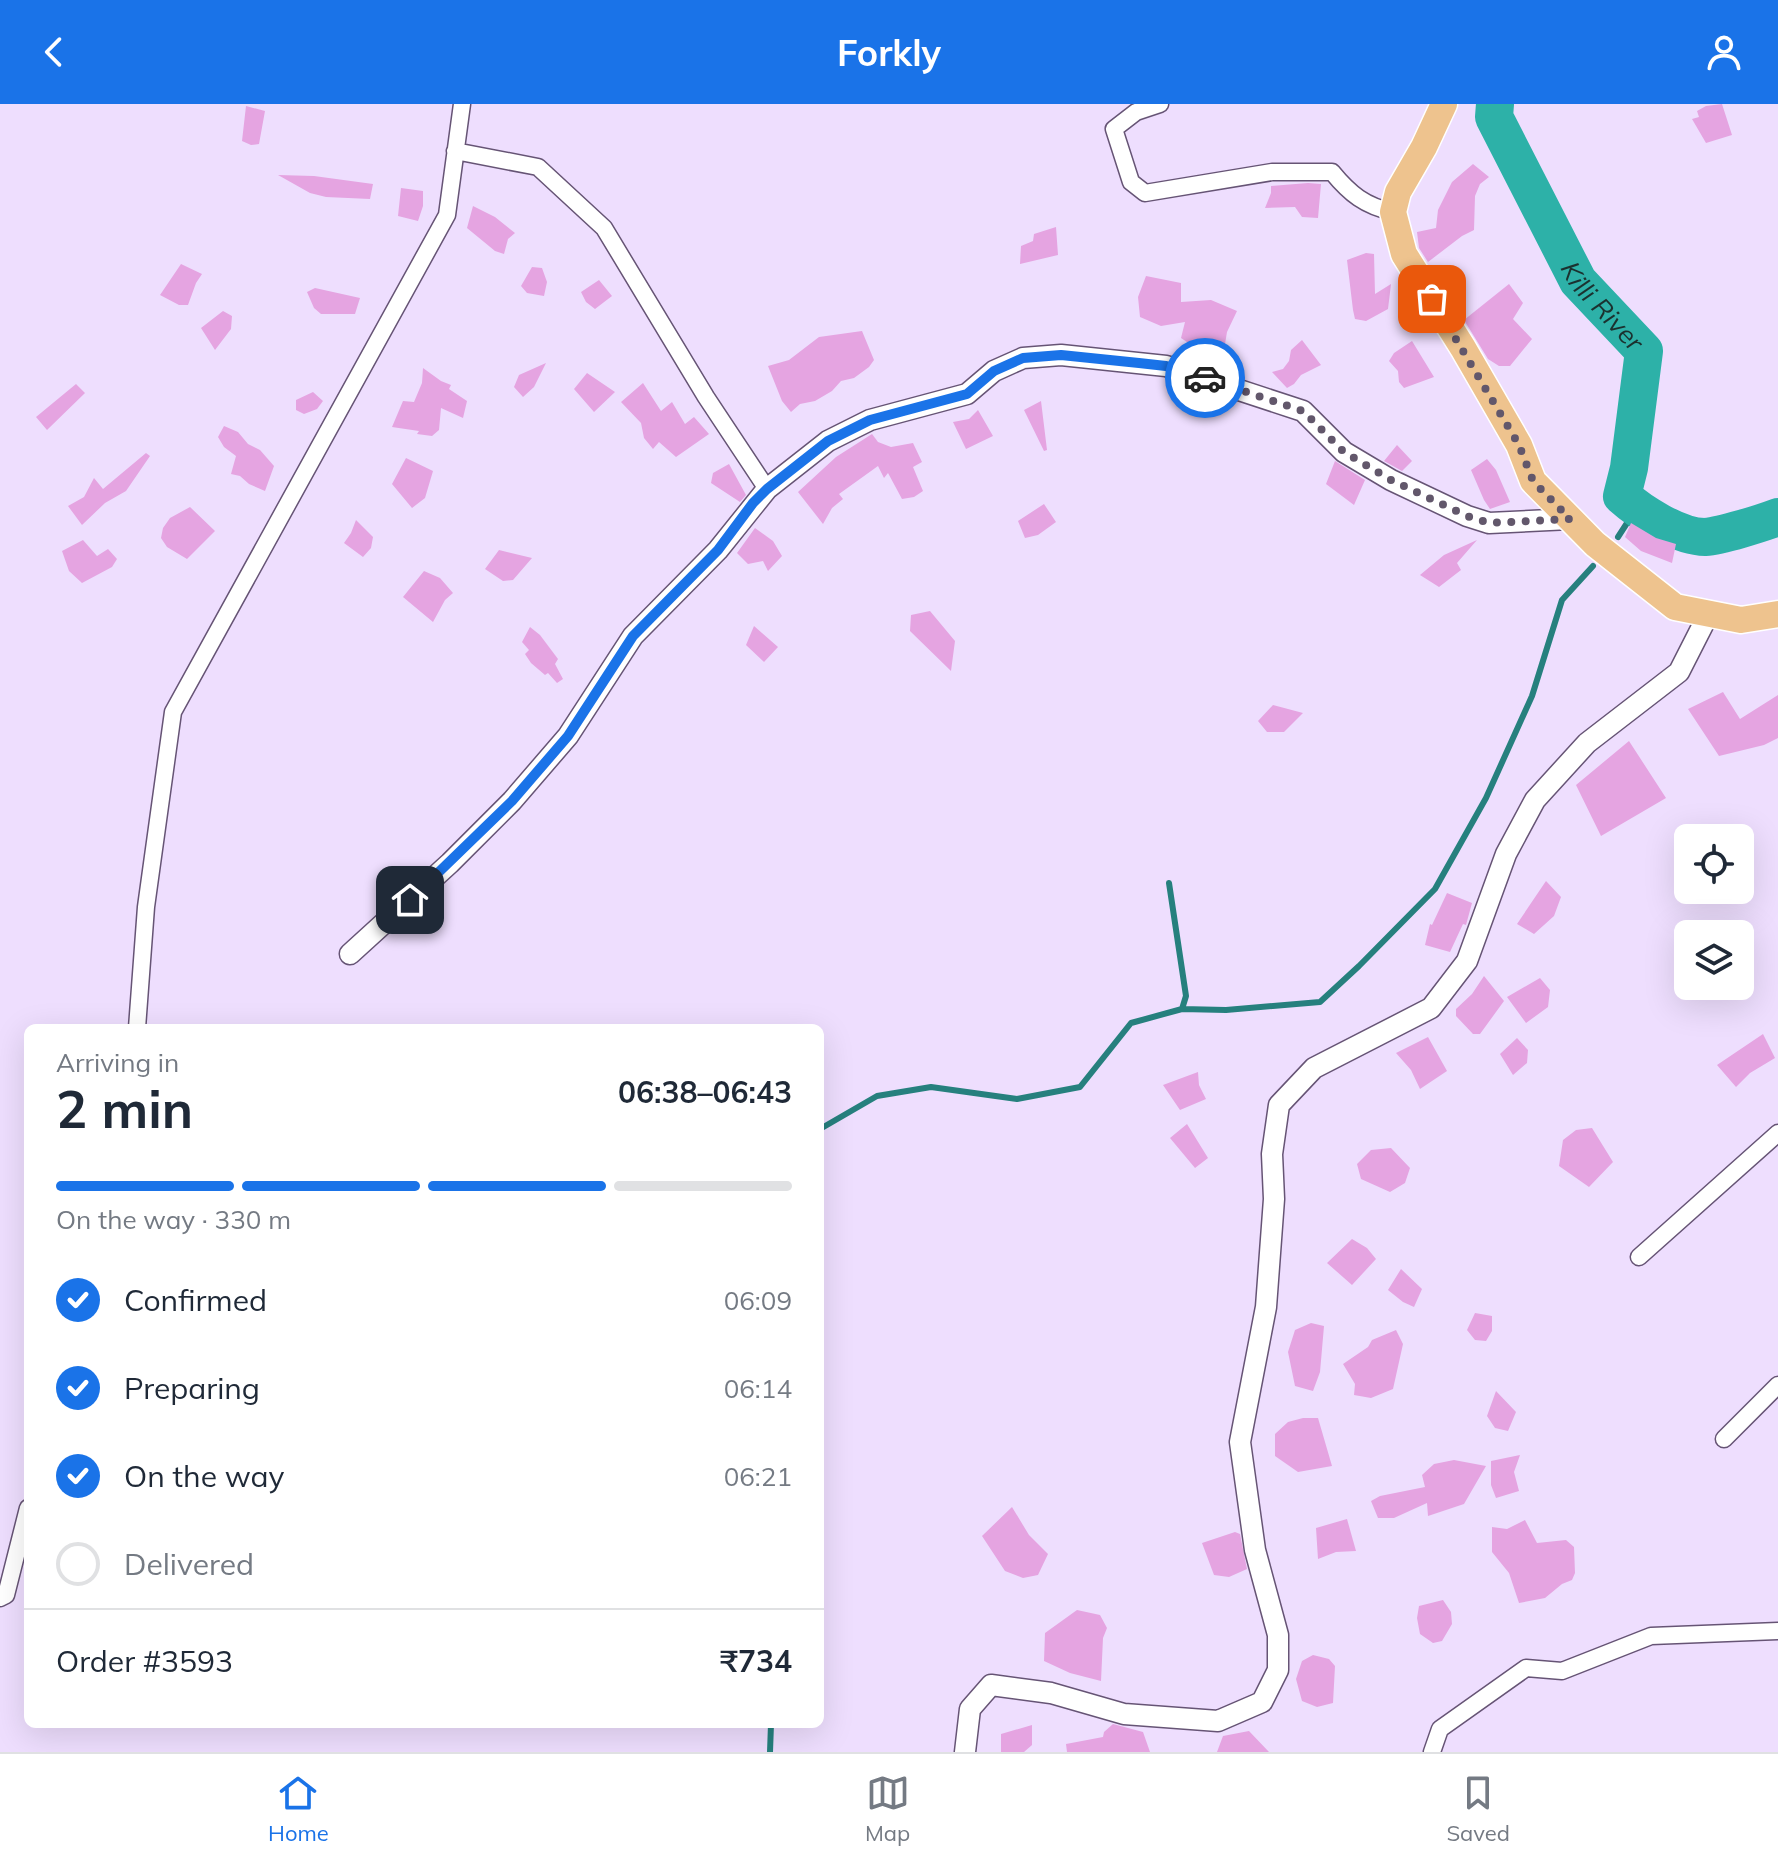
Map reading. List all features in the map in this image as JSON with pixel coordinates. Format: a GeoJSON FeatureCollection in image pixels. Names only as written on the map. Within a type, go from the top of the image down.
{"type":"FeatureCollection","features":[{"type":"Feature","properties":{"kind":"main road"},"geometry":{"type":"LineString","coordinates":[[1444,104],[1398,192],[1393,212],[1404,254],[1519,445],[1533,481],[1595,544],[1675,607],[1741,620],[1778,614]]}},
{"type":"Feature","properties":{"kind":"street"},"geometry":{"type":"LineString","coordinates":[[137,1024],[146,907],[173,712],[447,215],[462,104]]}},
{"type":"Feature","properties":{"kind":"street"},"geometry":{"type":"LineString","coordinates":[[1160,104],[1136,112],[1114,129],[1131,182],[1145,193],[1272,172],[1320,171],[1332,172],[1363,203],[1393,212]]}},
{"type":"Feature","properties":{"kind":"street"},"geometry":{"type":"LineString","coordinates":[[455,151],[538,167],[604,228],[706,397],[767,489]]}},
{"type":"Feature","properties":{"kind":"street"},"geometry":{"type":"LineString","coordinates":[[350,954],[450,863],[512,801],[568,736],[633,636],[718,550],[767,489],[828,441],[870,420],[967,394],[994,371],[1023,358],[1061,355],[1166,366],[1303,411],[1344,452],[1391,480],[1467,516],[1489,523],[1570,519]]}},
{"type":"Feature","properties":{"kind":"street"},"geometry":{"type":"LineString","coordinates":[[965,1752],[970,1709],[991,1685],[1051,1693],[1124,1714],[1218,1721],[1262,1702],[1278,1670],[1278,1635],[1255,1550],[1240,1442],[1266,1307],[1274,1199],[1272,1154],[1279,1105],[1314,1068],[1431,1008],[1467,961],[1506,854],[1535,800],[1587,743],[1679,672],[1708,615]]}},
{"type":"Feature","properties":{"kind":"street"},"geometry":{"type":"LineString","coordinates":[[1639,1257],[1778,1133]]}},
{"type":"Feature","properties":{"kind":"street"},"geometry":{"type":"LineString","coordinates":[[1724,1439],[1778,1385]]}},
{"type":"Feature","properties":{"kind":"street"},"geometry":{"type":"LineString","coordinates":[[0,1598],[6,1595],[24,1524]]}},
{"type":"Feature","properties":{"kind":"street"},"geometry":{"type":"LineString","coordinates":[[1432,1752],[1440,1729],[1526,1668],[1562,1671],[1651,1636],[1778,1631]]}},
{"type":"Feature","properties":{"kind":"building"},"geometry":{"type":"Polygon","coordinates":[[[1722,104],[1732,135],[1706,143],[1692,119],[1699,117],[1697,111],[1706,106],[1722,104]]]}},
{"type":"Feature","properties":{"kind":"building"},"geometry":{"type":"Polygon","coordinates":[[[246,106],[265,111],[259,144],[242,141],[246,106]]]}},
{"type":"Feature","properties":{"kind":"building"},"geometry":{"type":"Polygon","coordinates":[[[1473,164],[1489,177],[1480,184],[1475,196],[1474,230],[1428,262],[1419,248],[1417,232],[1436,228],[1438,210],[1452,182],[1473,164]]]}},
{"type":"Feature","properties":{"kind":"building"},"geometry":{"type":"Polygon","coordinates":[[[278,175],[373,184],[370,199],[326,197],[310,193],[278,175]]]}},
{"type":"Feature","properties":{"kind":"building"},"geometry":{"type":"Polygon","coordinates":[[[1321,184],[1318,218],[1302,217],[1295,207],[1265,208],[1271,186],[1321,184]]]}},
{"type":"Feature","properties":{"kind":"building"},"geometry":{"type":"Polygon","coordinates":[[[401,188],[423,191],[423,206],[418,221],[398,216],[401,188]]]}},
{"type":"Feature","properties":{"kind":"building"},"geometry":{"type":"Polygon","coordinates":[[[473,206],[495,217],[515,233],[508,239],[504,254],[495,251],[467,228],[473,206]]]}},
{"type":"Feature","properties":{"kind":"building"},"geometry":{"type":"Polygon","coordinates":[[[1056,227],[1058,255],[1020,264],[1021,246],[1033,241],[1034,234],[1056,227]]]}},
{"type":"Feature","properties":{"kind":"building"},"geometry":{"type":"Polygon","coordinates":[[[1366,253],[1374,254],[1375,294],[1391,284],[1388,309],[1366,321],[1355,319],[1347,260],[1366,253]]]}},
{"type":"Feature","properties":{"kind":"building"},"geometry":{"type":"Polygon","coordinates":[[[181,264],[202,274],[188,305],[179,305],[160,295],[181,264]]]}},
{"type":"Feature","properties":{"kind":"building"},"geometry":{"type":"Polygon","coordinates":[[[532,267],[542,268],[547,282],[544,296],[527,293],[521,286],[532,267]]]}},
{"type":"Feature","properties":{"kind":"building"},"geometry":{"type":"Polygon","coordinates":[[[1146,276],[1181,283],[1181,302],[1211,300],[1237,311],[1227,332],[1224,350],[1190,344],[1181,338],[1185,322],[1161,326],[1140,317],[1138,297],[1146,276]]]}},
{"type":"Feature","properties":{"kind":"building"},"geometry":{"type":"Polygon","coordinates":[[[599,280],[612,296],[595,309],[586,302],[581,292],[599,280]]]}},
{"type":"Feature","properties":{"kind":"building"},"geometry":{"type":"Polygon","coordinates":[[[1509,284],[1523,303],[1513,319],[1532,339],[1510,366],[1499,366],[1488,359],[1464,320],[1509,284]]]}},
{"type":"Feature","properties":{"kind":"building"},"geometry":{"type":"Polygon","coordinates":[[[315,288],[360,298],[355,314],[321,314],[314,308],[307,292],[315,288]]]}},
{"type":"Feature","properties":{"kind":"building"},"geometry":{"type":"Polygon","coordinates":[[[223,311],[232,316],[231,329],[215,350],[201,328],[223,311]]]}},
{"type":"Feature","properties":{"kind":"building"},"geometry":{"type":"Polygon","coordinates":[[[862,331],[874,360],[869,367],[854,378],[841,381],[832,391],[815,401],[800,404],[791,412],[782,401],[768,366],[789,360],[819,337],[862,331]]]}},
{"type":"Feature","properties":{"kind":"building"},"geometry":{"type":"Polygon","coordinates":[[[1302,340],[1321,365],[1301,375],[1287,388],[1272,372],[1283,369],[1289,361],[1291,350],[1302,340]]]}},
{"type":"Feature","properties":{"kind":"building"},"geometry":{"type":"Polygon","coordinates":[[[1412,341],[1434,377],[1404,388],[1399,382],[1398,371],[1389,361],[1394,353],[1412,341]]]}},
{"type":"Feature","properties":{"kind":"building"},"geometry":{"type":"Polygon","coordinates":[[[546,363],[534,387],[523,397],[514,387],[519,375],[546,363]]]}},
{"type":"Feature","properties":{"kind":"building"},"geometry":{"type":"Polygon","coordinates":[[[423,368],[451,385],[449,389],[467,401],[463,418],[441,408],[439,430],[432,436],[392,427],[403,401],[414,402],[422,383],[423,368]]]}},
{"type":"Feature","properties":{"kind":"building"},"geometry":{"type":"Polygon","coordinates":[[[587,373],[615,392],[594,412],[574,389],[587,373]]]}},
{"type":"Feature","properties":{"kind":"building"},"geometry":{"type":"Polygon","coordinates":[[[643,383],[661,411],[672,402],[685,424],[694,417],[709,434],[676,457],[659,442],[653,449],[644,438],[641,423],[621,402],[643,383]]]}},
{"type":"Feature","properties":{"kind":"building"},"geometry":{"type":"Polygon","coordinates":[[[76,384],[85,393],[47,430],[36,417],[76,384]]]}},
{"type":"Feature","properties":{"kind":"building"},"geometry":{"type":"Polygon","coordinates":[[[313,392],[323,401],[317,409],[304,414],[296,410],[296,400],[313,392]]]}},
{"type":"Feature","properties":{"kind":"building"},"geometry":{"type":"Polygon","coordinates":[[[1041,401],[1047,450],[1044,451],[1024,410],[1041,401]]]}},
{"type":"Feature","properties":{"kind":"building"},"geometry":{"type":"Polygon","coordinates":[[[978,410],[993,436],[966,449],[953,422],[969,419],[978,410]]]}},
{"type":"Feature","properties":{"kind":"building"},"geometry":{"type":"Polygon","coordinates":[[[224,426],[238,432],[274,466],[265,491],[231,474],[236,456],[224,447],[218,437],[224,426]]]}},
{"type":"Feature","properties":{"kind":"building"},"geometry":{"type":"Polygon","coordinates":[[[872,434],[878,442],[891,447],[913,443],[922,462],[913,467],[923,491],[914,497],[902,499],[888,473],[884,478],[878,466],[839,494],[843,499],[832,508],[823,524],[798,492],[836,457],[872,434]]]}},
{"type":"Feature","properties":{"kind":"building"},"geometry":{"type":"Polygon","coordinates":[[[1397,445],[1412,461],[1402,471],[1384,461],[1397,445]]]}},
{"type":"Feature","properties":{"kind":"building"},"geometry":{"type":"Polygon","coordinates":[[[146,453],[150,456],[126,491],[105,503],[82,525],[68,506],[84,497],[94,478],[103,489],[146,453]]]}},
{"type":"Feature","properties":{"kind":"building"},"geometry":{"type":"Polygon","coordinates":[[[406,458],[433,471],[425,498],[412,508],[392,484],[406,458]]]}},
{"type":"Feature","properties":{"kind":"building"},"geometry":{"type":"Polygon","coordinates":[[[1487,459],[1496,470],[1510,502],[1490,509],[1471,470],[1487,459]]]}},
{"type":"Feature","properties":{"kind":"building"},"geometry":{"type":"Polygon","coordinates":[[[1335,461],[1365,480],[1354,505],[1326,484],[1335,461]]]}},
{"type":"Feature","properties":{"kind":"building"},"geometry":{"type":"Polygon","coordinates":[[[729,464],[746,495],[740,502],[711,483],[713,473],[729,464]]]}},
{"type":"Feature","properties":{"kind":"building"},"geometry":{"type":"Polygon","coordinates":[[[1044,504],[1056,522],[1038,535],[1025,538],[1018,521],[1044,504]]]}},
{"type":"Feature","properties":{"kind":"building"},"geometry":{"type":"Polygon","coordinates":[[[190,507],[215,531],[187,559],[167,547],[161,538],[170,518],[190,507]]]}},
{"type":"Feature","properties":{"kind":"building"},"geometry":{"type":"Polygon","coordinates":[[[356,520],[373,537],[371,548],[363,557],[344,543],[356,520]]]}},
{"type":"Feature","properties":{"kind":"building"},"geometry":{"type":"Polygon","coordinates":[[[1631,523],[1656,538],[1676,544],[1672,563],[1641,551],[1625,537],[1631,523]]]}},
{"type":"Feature","properties":{"kind":"building"},"geometry":{"type":"Polygon","coordinates":[[[755,528],[773,541],[782,556],[768,571],[763,561],[748,564],[737,553],[755,528]]]}},
{"type":"Feature","properties":{"kind":"building"},"geometry":{"type":"Polygon","coordinates":[[[83,540],[97,556],[108,549],[117,559],[112,567],[82,583],[69,571],[62,551],[83,540]]]}},
{"type":"Feature","properties":{"kind":"building"},"geometry":{"type":"Polygon","coordinates":[[[1477,540],[1457,563],[1461,570],[1439,587],[1420,575],[1444,555],[1477,540]]]}},
{"type":"Feature","properties":{"kind":"building"},"geometry":{"type":"Polygon","coordinates":[[[499,550],[532,558],[513,580],[503,581],[485,569],[499,550]]]}},
{"type":"Feature","properties":{"kind":"building"},"geometry":{"type":"Polygon","coordinates":[[[424,571],[440,578],[453,593],[445,600],[433,622],[403,597],[424,571]]]}},
{"type":"Feature","properties":{"kind":"building"},"geometry":{"type":"Polygon","coordinates":[[[930,611],[955,641],[951,671],[910,631],[911,615],[930,611]]]}},
{"type":"Feature","properties":{"kind":"building"},"geometry":{"type":"Polygon","coordinates":[[[754,626],[778,647],[764,662],[746,645],[754,626]]]}},
{"type":"Feature","properties":{"kind":"building"},"geometry":{"type":"Polygon","coordinates":[[[530,627],[558,659],[555,664],[563,679],[557,683],[548,673],[545,675],[531,663],[525,654],[529,650],[522,642],[530,627]]]}},
{"type":"Feature","properties":{"kind":"building"},"geometry":{"type":"Polygon","coordinates":[[[1723,692],[1740,719],[1778,695],[1778,738],[1764,745],[1719,756],[1688,709],[1723,692]]]}},
{"type":"Feature","properties":{"kind":"building"},"geometry":{"type":"Polygon","coordinates":[[[1273,705],[1303,713],[1284,732],[1267,732],[1258,721],[1273,705]]]}},
{"type":"Feature","properties":{"kind":"building"},"geometry":{"type":"Polygon","coordinates":[[[1629,741],[1666,798],[1601,836],[1576,785],[1629,741]]]}},
{"type":"Feature","properties":{"kind":"building"},"geometry":{"type":"Polygon","coordinates":[[[1546,881],[1561,897],[1554,916],[1534,934],[1517,924],[1546,881]]]}},
{"type":"Feature","properties":{"kind":"building"},"geometry":{"type":"Polygon","coordinates":[[[1447,893],[1472,903],[1466,925],[1463,924],[1450,952],[1425,945],[1430,924],[1447,893]]]}},
{"type":"Feature","properties":{"kind":"building"},"geometry":{"type":"Polygon","coordinates":[[[1484,976],[1504,1001],[1480,1034],[1473,1034],[1456,1016],[1456,1009],[1472,994],[1484,976]]]}},
{"type":"Feature","properties":{"kind":"building"},"geometry":{"type":"Polygon","coordinates":[[[1540,978],[1550,990],[1548,1007],[1526,1023],[1507,997],[1540,978]]]}},
{"type":"Feature","properties":{"kind":"building"},"geometry":{"type":"Polygon","coordinates":[[[1763,1034],[1775,1058],[1750,1073],[1736,1087],[1717,1065],[1763,1034]]]}},
{"type":"Feature","properties":{"kind":"building"},"geometry":{"type":"Polygon","coordinates":[[[1428,1037],[1447,1071],[1420,1089],[1411,1070],[1396,1053],[1428,1037]]]}},
{"type":"Feature","properties":{"kind":"building"},"geometry":{"type":"Polygon","coordinates":[[[1517,1038],[1528,1050],[1527,1063],[1513,1075],[1500,1054],[1517,1038]]]}},
{"type":"Feature","properties":{"kind":"building"},"geometry":{"type":"Polygon","coordinates":[[[1198,1072],[1199,1085],[1206,1099],[1180,1110],[1163,1085],[1198,1072]]]}},
{"type":"Feature","properties":{"kind":"building"},"geometry":{"type":"Polygon","coordinates":[[[1187,1124],[1208,1158],[1195,1168],[1170,1138],[1187,1124]]]}},
{"type":"Feature","properties":{"kind":"building"},"geometry":{"type":"Polygon","coordinates":[[[1592,1128],[1613,1162],[1589,1187],[1559,1166],[1563,1140],[1576,1130],[1592,1128]]]}},
{"type":"Feature","properties":{"kind":"building"},"geometry":{"type":"Polygon","coordinates":[[[1391,1148],[1410,1168],[1405,1183],[1390,1192],[1361,1179],[1357,1164],[1371,1150],[1391,1148]]]}},
{"type":"Feature","properties":{"kind":"building"},"geometry":{"type":"Polygon","coordinates":[[[1352,1239],[1367,1248],[1376,1259],[1352,1285],[1327,1263],[1352,1239]]]}},
{"type":"Feature","properties":{"kind":"building"},"geometry":{"type":"Polygon","coordinates":[[[1401,1269],[1422,1289],[1414,1307],[1388,1290],[1401,1269]]]}},
{"type":"Feature","properties":{"kind":"building"},"geometry":{"type":"Polygon","coordinates":[[[1475,1313],[1492,1316],[1492,1331],[1486,1341],[1475,1340],[1467,1330],[1475,1313]]]}},
{"type":"Feature","properties":{"kind":"building"},"geometry":{"type":"Polygon","coordinates":[[[1311,1323],[1324,1326],[1320,1372],[1313,1391],[1295,1386],[1288,1352],[1295,1330],[1311,1323]]]}},
{"type":"Feature","properties":{"kind":"building"},"geometry":{"type":"Polygon","coordinates":[[[1396,1330],[1403,1344],[1393,1389],[1371,1398],[1354,1395],[1355,1384],[1343,1364],[1368,1347],[1372,1340],[1396,1330]]]}},
{"type":"Feature","properties":{"kind":"building"},"geometry":{"type":"Polygon","coordinates":[[[1496,1391],[1516,1412],[1508,1431],[1495,1428],[1487,1416],[1496,1391]]]}},
{"type":"Feature","properties":{"kind":"building"},"geometry":{"type":"Polygon","coordinates":[[[1318,1418],[1332,1466],[1298,1472],[1275,1456],[1275,1434],[1288,1422],[1318,1418]]]}},
{"type":"Feature","properties":{"kind":"building"},"geometry":{"type":"Polygon","coordinates":[[[1520,1455],[1514,1472],[1519,1491],[1496,1498],[1491,1485],[1491,1461],[1520,1455]]]}},
{"type":"Feature","properties":{"kind":"building"},"geometry":{"type":"Polygon","coordinates":[[[1454,1460],[1486,1466],[1464,1504],[1428,1516],[1427,1503],[1394,1518],[1378,1518],[1371,1501],[1380,1496],[1425,1487],[1422,1475],[1434,1464],[1454,1460]]]}},
{"type":"Feature","properties":{"kind":"building"},"geometry":{"type":"Polygon","coordinates":[[[1012,1507],[1029,1535],[1048,1554],[1038,1575],[1023,1578],[1005,1571],[982,1536],[1012,1507]]]}},
{"type":"Feature","properties":{"kind":"building"},"geometry":{"type":"Polygon","coordinates":[[[1347,1519],[1356,1551],[1336,1552],[1318,1559],[1316,1528],[1347,1519]]]}},
{"type":"Feature","properties":{"kind":"building"},"geometry":{"type":"Polygon","coordinates":[[[1525,1520],[1537,1543],[1566,1540],[1574,1547],[1575,1573],[1572,1580],[1545,1598],[1519,1603],[1509,1573],[1492,1552],[1492,1527],[1507,1529],[1525,1520]]]}},
{"type":"Feature","properties":{"kind":"building"},"geometry":{"type":"Polygon","coordinates":[[[1235,1532],[1240,1534],[1247,1569],[1229,1577],[1214,1575],[1202,1543],[1235,1532]]]}},
{"type":"Feature","properties":{"kind":"building"},"geometry":{"type":"Polygon","coordinates":[[[1443,1600],[1451,1612],[1452,1624],[1442,1641],[1433,1643],[1420,1634],[1417,1618],[1419,1606],[1443,1600]]]}},
{"type":"Feature","properties":{"kind":"building"},"geometry":{"type":"Polygon","coordinates":[[[1077,1610],[1100,1615],[1107,1628],[1103,1638],[1101,1681],[1070,1673],[1044,1661],[1045,1633],[1077,1610]]]}},
{"type":"Feature","properties":{"kind":"building"},"geometry":{"type":"Polygon","coordinates":[[[1313,1655],[1329,1659],[1335,1666],[1333,1703],[1317,1707],[1302,1701],[1296,1679],[1302,1661],[1313,1655]]]}},
{"type":"Feature","properties":{"kind":"building"},"geometry":{"type":"Polygon","coordinates":[[[1113,1724],[1143,1732],[1150,1752],[1067,1752],[1066,1744],[1103,1737],[1113,1724]]]}},
{"type":"Feature","properties":{"kind":"building"},"geometry":{"type":"Polygon","coordinates":[[[1032,1725],[1032,1745],[1024,1752],[1001,1752],[1001,1734],[1032,1725]]]}},
{"type":"Feature","properties":{"kind":"building"},"geometry":{"type":"Polygon","coordinates":[[[1249,1731],[1269,1752],[1217,1752],[1223,1736],[1249,1731]]]}},
{"type":"Feature","properties":{"kind":"waterway","name":"Killi River"},"geometry":{"type":"LineString","coordinates":[[1495,104],[1494,117],[1578,281],[1644,351],[1629,468],[1622,496],[1661,523],[1695,536],[1721,534],[1778,517]]}},
{"type":"Feature","properties":{"kind":"waterway"},"geometry":{"type":"LineString","coordinates":[[1618,537],[1629,520],[1642,524],[1659,522]]}},
{"type":"Feature","properties":{"kind":"waterway"},"geometry":{"type":"LineString","coordinates":[[1169,883],[1186,996],[1182,1009],[1226,1010],[1320,1002],[1435,889],[1486,798],[1532,696],[1562,600],[1593,566]]}},
{"type":"Feature","properties":{"kind":"waterway"},"geometry":{"type":"LineString","coordinates":[[824,1127],[877,1096],[931,1087],[1017,1099],[1080,1087],[1131,1023],[1182,1009]]}},
{"type":"Feature","properties":{"kind":"waterway"},"geometry":{"type":"LineString","coordinates":[[770,1752],[771,1728]]}},
{"type":"Feature","properties":{"kind":"way so far"},"geometry":{"type":"LineString","coordinates":[[1205,378],[1303,411],[1344,452],[1391,480],[1467,516],[1489,523],[1570,519],[1533,481],[1519,445],[1432,299]]}},
{"type":"Feature","properties":{"kind":"route"},"geometry":{"type":"LineString","coordinates":[[410,900],[512,801],[568,736],[633,636],[718,550],[753,503],[828,441],[870,420],[967,394],[994,371],[1023,358],[1061,355],[1139,363],[1166,366],[1205,378]]}}]}
